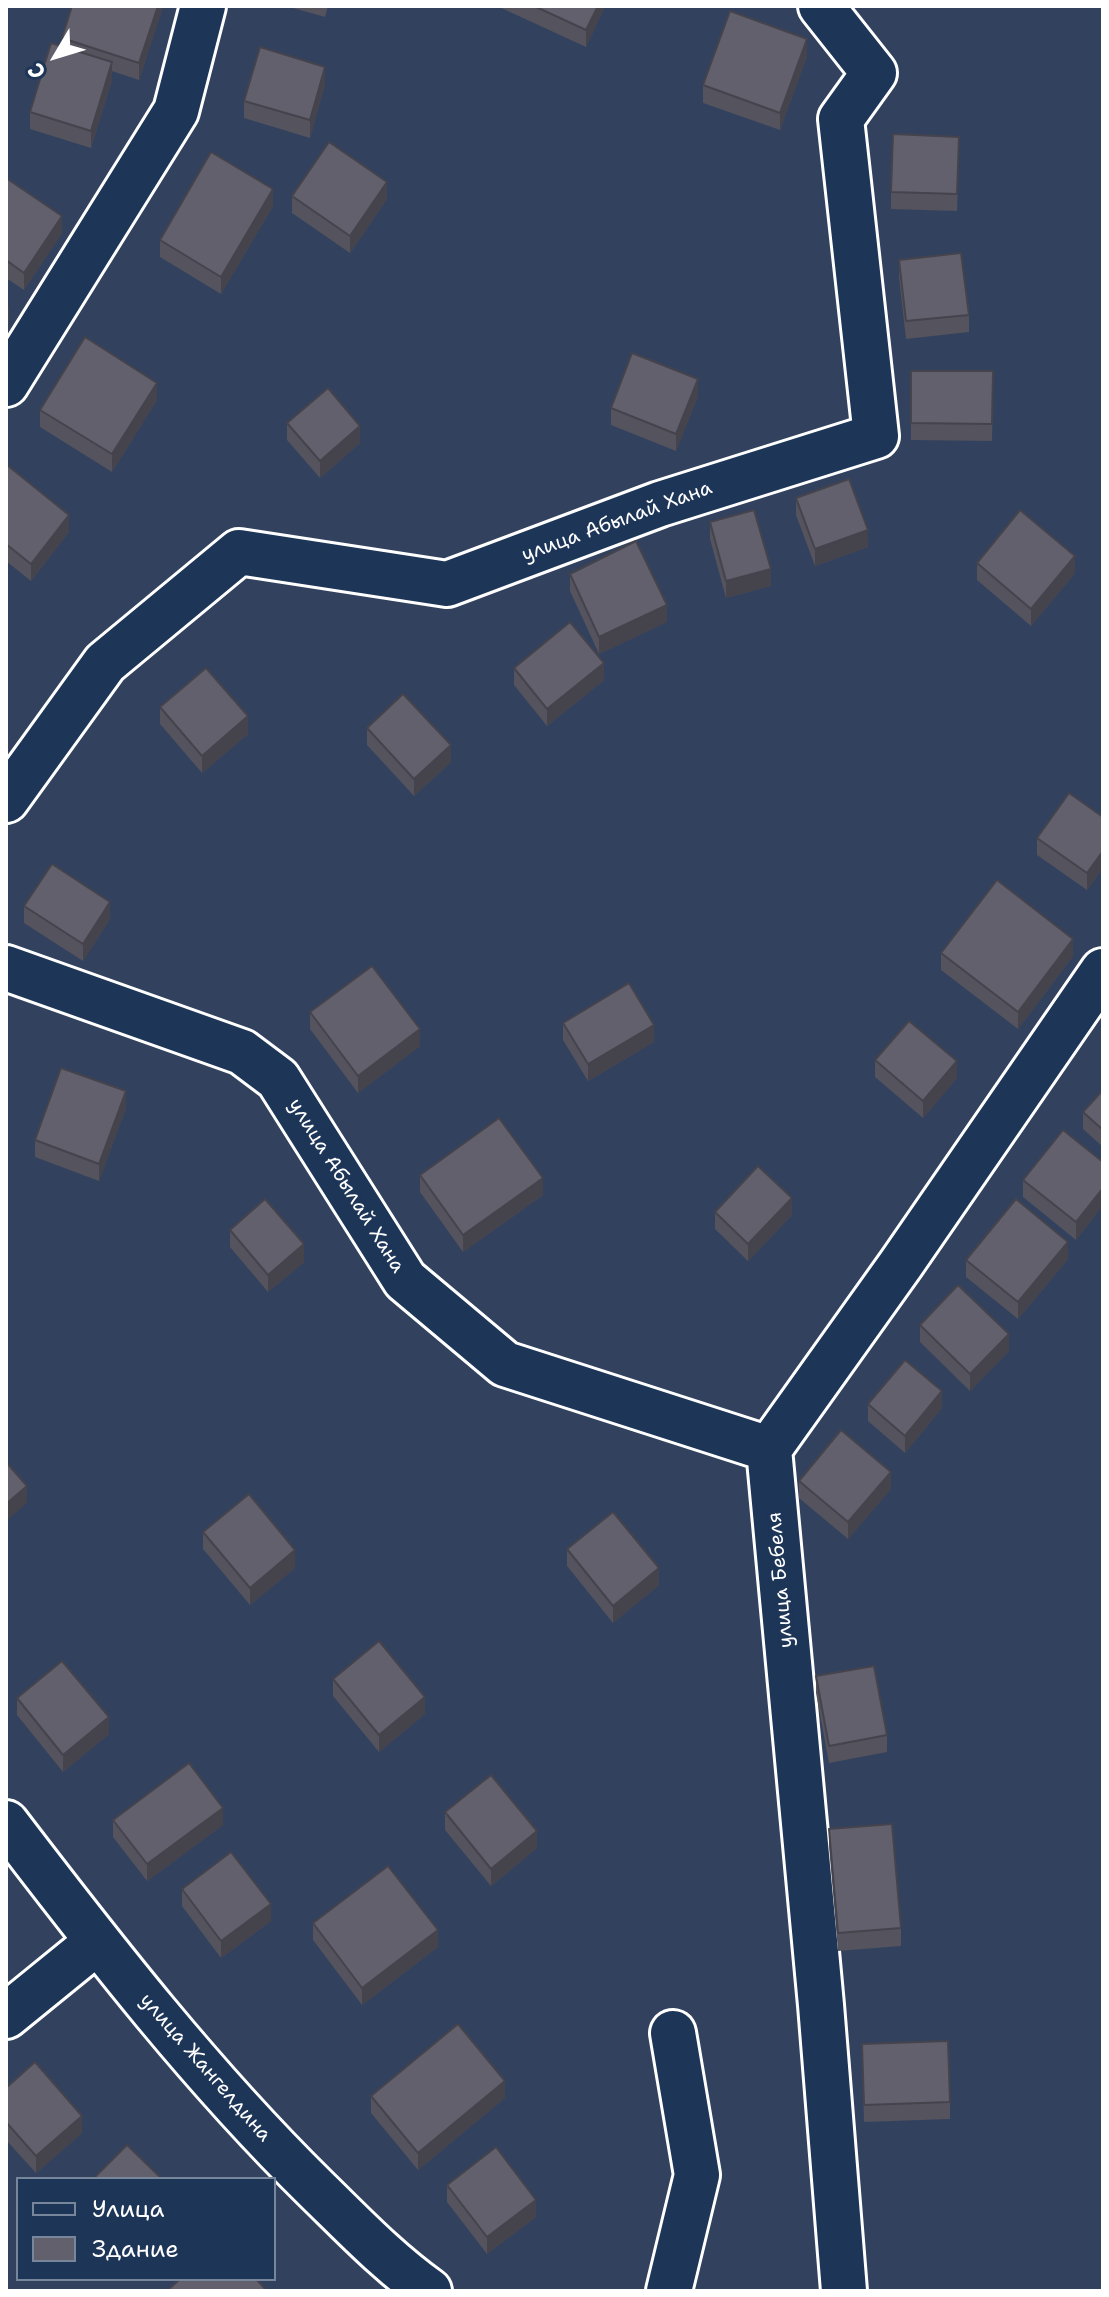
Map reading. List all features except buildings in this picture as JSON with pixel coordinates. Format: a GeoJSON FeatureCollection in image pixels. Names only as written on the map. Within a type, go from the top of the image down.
{"type":"FeatureCollection","features":[{"type":"Feature","properties":{"kind":"street"},"geometry":{"type":"LineString","coordinates":[[6,384],[176,111],[203,6]]}},
{"type":"Feature","properties":{"kind":"street","name":"улица Абылай Хана"},"geometry":{"type":"LineString","coordinates":[[6,800],[105,663],[239,552],[447,584],[660,504],[876,436],[841,119],[874,73],[821,6]]}},
{"type":"Feature","properties":{"kind":"street","name":"улица Абылай Хана"},"geometry":{"type":"LineString","coordinates":[[6,968],[242,1052],[278,1079],[405,1280],[505,1364],[769,1449]]}},
{"type":"Feature","properties":{"kind":"street"},"geometry":{"type":"LineString","coordinates":[[769,1449],[1103,971]]}},
{"type":"Feature","properties":{"kind":"street","name":"улица Бебеля"},"geometry":{"type":"LineString","coordinates":[[769,1449],[844,2291]]}},
{"type":"Feature","properties":{"kind":"street","name":"улица Жангелдина"},"geometry":{"type":"LineString","coordinates":[[6,1823],[97,1942],[264,2138],[397,2268],[429,2291]]}},
{"type":"Feature","properties":{"kind":"street"},"geometry":{"type":"LineString","coordinates":[[6,2016],[97,1942]]}},
{"type":"Feature","properties":{"kind":"street"},"geometry":{"type":"LineString","coordinates":[[669,2291],[697,2175],[673,2033]]}}]}
